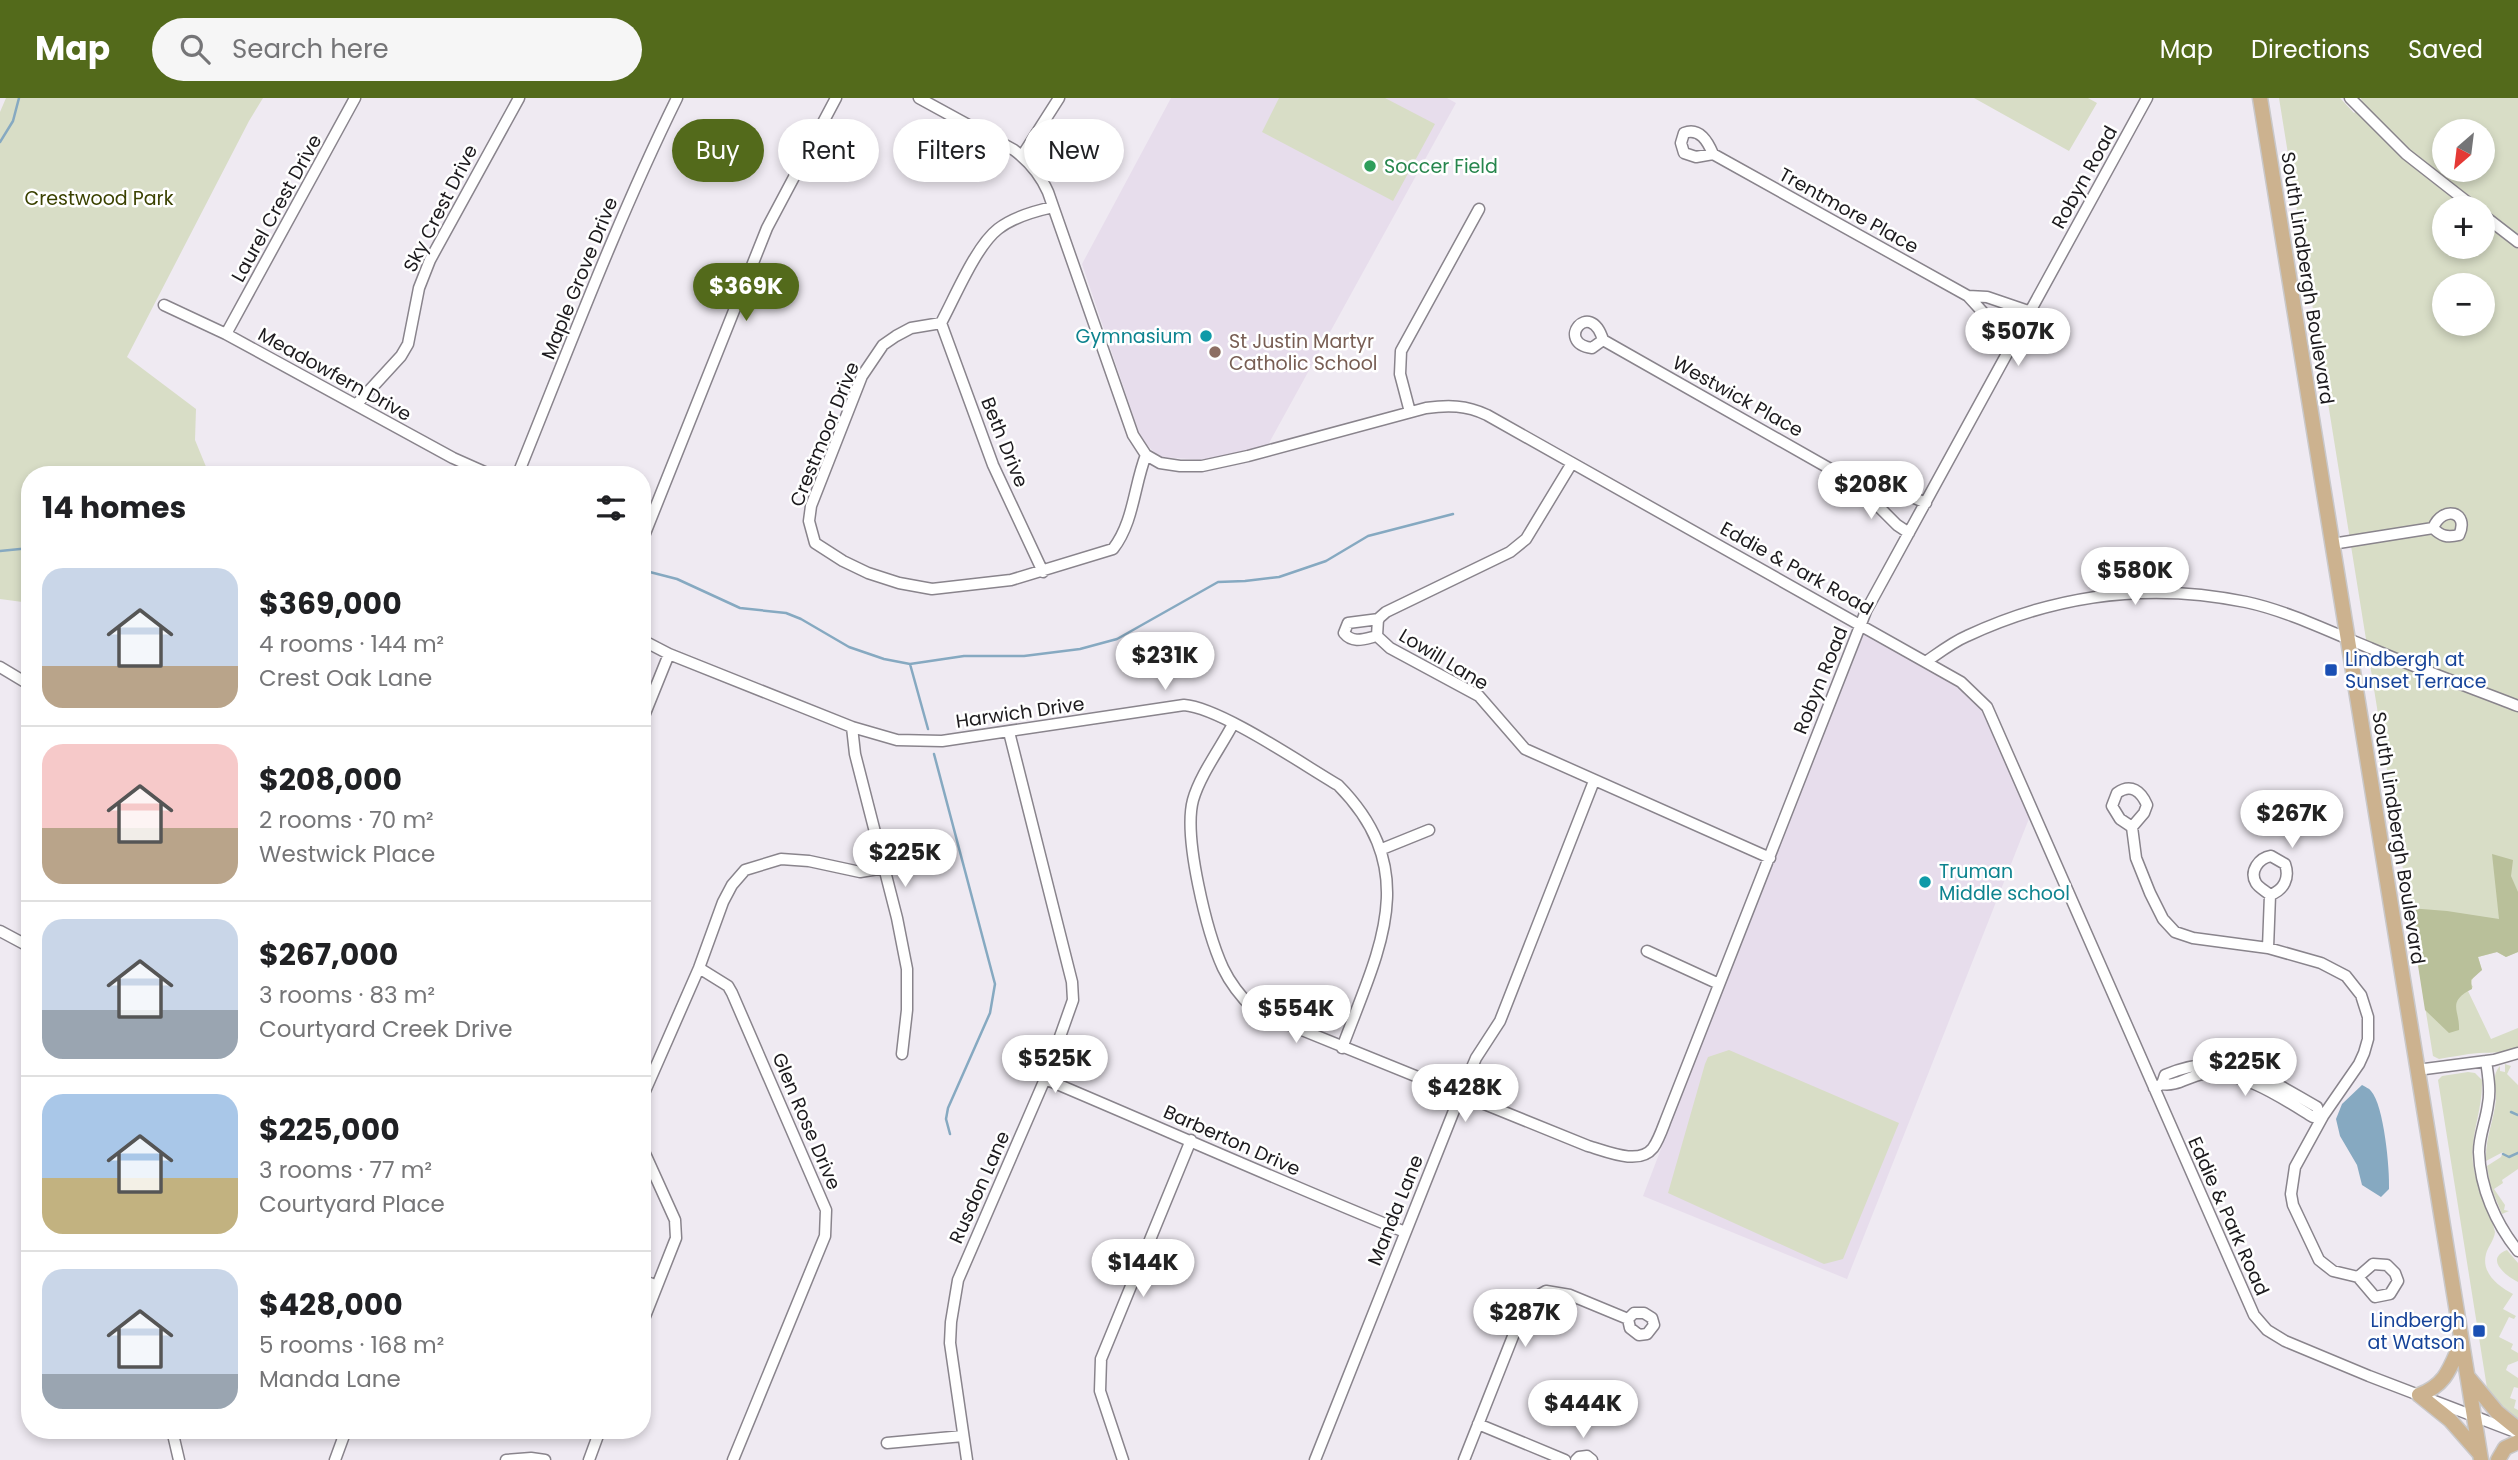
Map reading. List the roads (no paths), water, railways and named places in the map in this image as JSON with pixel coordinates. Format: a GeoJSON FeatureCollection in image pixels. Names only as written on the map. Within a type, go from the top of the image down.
{"type":"FeatureCollection","features":[{"type":"Feature","properties":{"kind":"main road","name":"South Lindbergh Boulevard"},"geometry":{"type":"LineString","coordinates":[[2260,98],[2481,1457]]}},
{"type":"Feature","properties":{"kind":"main road"},"geometry":{"type":"LineString","coordinates":[[2461,1342],[2444,1379],[2436,1388],[2419,1395],[2450,1420],[2481,1457]]}},
{"type":"Feature","properties":{"kind":"main road"},"geometry":{"type":"LineString","coordinates":[[2467,1376],[2497,1412],[2518,1431]]}},
{"type":"Feature","properties":{"kind":"main road"},"geometry":{"type":"LineString","coordinates":[[2498,1460],[2505,1448],[2518,1442]]}},
{"type":"Feature","properties":{"kind":"street","name":"Laurel Crest Drive"},"geometry":{"type":"LineString","coordinates":[[226,334],[355,98]]}},
{"type":"Feature","properties":{"kind":"street","name":"Sky Crest Drive"},"geometry":{"type":"LineString","coordinates":[[356,405],[401,356],[408,344],[419,288],[430,260],[519,98]]}},
{"type":"Feature","properties":{"kind":"street","name":"Maple Grove Drive"},"geometry":{"type":"LineString","coordinates":[[521,466],[648,157],[677,98]]}},
{"type":"Feature","properties":{"kind":"street"},"geometry":{"type":"LineString","coordinates":[[651,513],[767,228],[836,98]]}},
{"type":"Feature","properties":{"kind":"street"},"geometry":{"type":"LineString","coordinates":[[919,98],[1022,156],[1040,175],[1054,207],[1128,422],[1137,443],[1146,454],[1128,521],[1113,549],[1043,572]]}},
{"type":"Feature","properties":{"kind":"street"},"geometry":{"type":"LineString","coordinates":[[1022,156],[1059,98]]}},
{"type":"Feature","properties":{"kind":"street","name":"Robyn Road"},"geometry":{"type":"LineString","coordinates":[[1461,1093],[1588,1146],[1615,1154],[1638,1157],[1652,1149],[1770,859],[1866,611],[2147,98]]}},
{"type":"Feature","properties":{"kind":"street"},"geometry":{"type":"LineString","coordinates":[[2350,98],[2406,154],[2460,196]]}},
{"type":"Feature","properties":{"kind":"street","name":"Trentmore Place"},"geometry":{"type":"LineString","coordinates":[[1713,154],[1968,296],[2014,343]]}},
{"type":"Feature","properties":{"kind":"street"},"geometry":{"type":"LineString","coordinates":[[942,323],[976,256],[997,229],[1030,213],[1054,207]]}},
{"type":"Feature","properties":{"kind":"street"},"geometry":{"type":"LineString","coordinates":[[1410,412],[1400,374],[1401,351],[1479,209]]}},
{"type":"Feature","properties":{"kind":"street"},"geometry":{"type":"LineString","coordinates":[[2495,224],[2518,242]]}},
{"type":"Feature","properties":{"kind":"street","name":"Trentmore Place"},"geometry":{"type":"LineString","coordinates":[[1968,296],[1987,297],[2031,312]]}},
{"type":"Feature","properties":{"kind":"street","name":"Meadowfern Drive"},"geometry":{"type":"LineString","coordinates":[[164,305],[226,334],[471,466]]}},
{"type":"Feature","properties":{"kind":"street","name":"Crestmoor Drive"},"geometry":{"type":"LineString","coordinates":[[942,323],[911,328],[883,345],[876,356],[857,389],[810,506],[809,521],[815,542],[843,561],[868,573],[899,583],[932,589],[1011,580],[1043,572]]}},
{"type":"Feature","properties":{"kind":"street","name":"Beth Drive"},"geometry":{"type":"LineString","coordinates":[[942,323],[993,465],[1043,572]]}},
{"type":"Feature","properties":{"kind":"street","name":"Westwick Place"},"geometry":{"type":"LineString","coordinates":[[1603,340],[1855,482],[1926,503]]}},
{"type":"Feature","properties":{"kind":"street","name":"Eddie & Park Road"},"geometry":{"type":"LineString","coordinates":[[1146,454],[1160,463],[1180,467],[1217,464],[1426,408],[1455,405],[1477,410],[1961,682],[1987,707],[2158,1086],[2254,1315],[2267,1330],[2285,1341],[2473,1416],[2518,1431]]}},
{"type":"Feature","properties":{"kind":"street","name":"Lowill Lane"},"geometry":{"type":"LineString","coordinates":[[1572,463],[1526,538],[1510,552],[1386,612],[1376,626],[1377,636],[1390,648],[1479,696],[1525,749],[1770,859]]}},
{"type":"Feature","properties":{"kind":"street","name":"Westwick Place"},"geometry":{"type":"LineString","coordinates":[[1855,482],[1897,525],[1909,533]]}},
{"type":"Feature","properties":{"kind":"street"},"geometry":{"type":"LineString","coordinates":[[2332,544],[2432,528]]}},
{"type":"Feature","properties":{"kind":"street"},"geometry":{"type":"LineString","coordinates":[[1927,661],[1966,636],[2064,601],[2122,592],[2158,591],[2247,603],[2347,638],[2518,706]]}},
{"type":"Feature","properties":{"kind":"street"},"geometry":{"type":"LineString","coordinates":[[1377,636],[1358,640],[1351,639],[1344,633],[1348,623],[1379,619]]}},
{"type":"Feature","properties":{"kind":"street","name":"Harwich Drive"},"geometry":{"type":"LineString","coordinates":[[651,645],[852,727],[897,740],[942,741],[1184,705],[1194,706],[1233,724],[1338,785],[1352,799],[1382,849],[1388,902],[1382,940],[1342,1048]]}},
{"type":"Feature","properties":{"kind":"street"},"geometry":{"type":"LineString","coordinates":[[651,699],[669,654]]}},
{"type":"Feature","properties":{"kind":"street"},"geometry":{"type":"LineString","coordinates":[[0,667],[21,680]]}},
{"type":"Feature","properties":{"kind":"street"},"geometry":{"type":"LineString","coordinates":[[1233,724],[1196,793],[1189,827],[1200,889],[1217,950],[1233,984],[1255,1011],[1342,1048],[1461,1093]]}},
{"type":"Feature","properties":{"kind":"street"},"geometry":{"type":"LineString","coordinates":[[852,727],[855,754],[907,969],[902,1054]]}},
{"type":"Feature","properties":{"kind":"street","name":"Rusdon Lane"},"geometry":{"type":"LineString","coordinates":[[967,1460],[950,1343],[958,1280],[1045,1079],[1073,1000],[1072,982],[1009,732]]}},
{"type":"Feature","properties":{"kind":"street","name":"Manda Lane"},"geometry":{"type":"LineString","coordinates":[[1315,1460],[1461,1093],[1476,1058],[1500,1021],[1594,781]]}},
{"type":"Feature","properties":{"kind":"street"},"geometry":{"type":"LineString","coordinates":[[2132,827],[2136,858],[2150,893],[2163,919],[2175,932],[2193,938],[2268,948],[2321,963],[2346,975],[2361,995],[2368,1017],[2368,1040],[2364,1053],[2321,1115],[2295,1167],[2291,1185],[2293,1205],[2319,1260],[2333,1271],[2357,1278]]}},
{"type":"Feature","properties":{"kind":"street"},"geometry":{"type":"LineString","coordinates":[[1382,849],[1429,830]]}},
{"type":"Feature","properties":{"kind":"street"},"geometry":{"type":"LineString","coordinates":[[651,1077],[699,968],[723,902],[732,885],[745,870],[781,859],[809,860],[860,872],[884,868]]}},
{"type":"Feature","properties":{"kind":"street"},"geometry":{"type":"LineString","coordinates":[[2268,948],[2270,895]]}},
{"type":"Feature","properties":{"kind":"street"},"geometry":{"type":"LineString","coordinates":[[0,931],[21,942]]}},
{"type":"Feature","properties":{"kind":"street"},"geometry":{"type":"LineString","coordinates":[[1647,951],[1719,984]]}},
{"type":"Feature","properties":{"kind":"street","name":"Glen Rose Drive"},"geometry":{"type":"LineString","coordinates":[[699,968],[728,986],[732,993],[826,1210],[825,1236],[733,1460]]}},
{"type":"Feature","properties":{"kind":"street"},"geometry":{"type":"LineString","coordinates":[[2417,1070],[2486,1061],[2518,1053]]}},
{"type":"Feature","properties":{"kind":"street"},"geometry":{"type":"LineString","coordinates":[[2486,1061],[2488,1105],[2481,1128],[2479,1154],[2486,1193],[2500,1227],[2518,1251]]}},
{"type":"Feature","properties":{"kind":"street"},"geometry":{"type":"LineString","coordinates":[[2158,1086],[2165,1075],[2181,1068],[2204,1063],[2233,1066],[2263,1077],[2317,1107],[2321,1115]]}},
{"type":"Feature","properties":{"kind":"street","name":"Barberton Drive"},"geometry":{"type":"LineString","coordinates":[[1045,1079],[1191,1140],[1269,1177],[1405,1232]]}},
{"type":"Feature","properties":{"kind":"street"},"geometry":{"type":"LineString","coordinates":[[1123,1460],[1100,1391],[1101,1359],[1191,1140]]}},
{"type":"Feature","properties":{"kind":"street"},"geometry":{"type":"LineString","coordinates":[[651,1167],[677,1229],[676,1238],[651,1301]]}},
{"type":"Feature","properties":{"kind":"street"},"geometry":{"type":"LineString","coordinates":[[651,1284],[657,1286]]}},
{"type":"Feature","properties":{"kind":"street"},"geometry":{"type":"LineString","coordinates":[[1464,1460],[1523,1311],[1532,1299],[1546,1291],[1570,1295],[1628,1319]]}},
{"type":"Feature","properties":{"kind":"street"},"geometry":{"type":"LineString","coordinates":[[1478,1424],[1565,1460]]}},
{"type":"Feature","properties":{"kind":"street"},"geometry":{"type":"LineString","coordinates":[[887,1444],[963,1436]]}},
{"type":"Feature","properties":{"kind":"street"},"geometry":{"type":"LineString","coordinates":[[174,1439],[179,1460]]}},
{"type":"Feature","properties":{"kind":"street"},"geometry":{"type":"LineString","coordinates":[[335,1460],[343,1439]]}},
{"type":"Feature","properties":{"kind":"street"},"geometry":{"type":"LineString","coordinates":[[589,1460],[597,1439]]}},
{"type":"Feature","properties":{"kind":"street"},"geometry":{"type":"LineString","coordinates":[[1576,1460],[1587,1456],[1592,1460]]}},
{"type":"Feature","properties":{"kind":"street"},"geometry":{"type":"LineString","coordinates":[[506,1460],[545,1460]]}},
{"type":"Feature","properties":{"kind":"water"},"geometry":{"type":"Polygon","coordinates":[[[2362,1085],[2376,1098],[2385,1138],[2389,1189],[2381,1197],[2362,1185],[2357,1165],[2340,1136],[2336,1119],[2342,1104],[2362,1085]]]}},
{"type":"Feature","properties":{"kind":"waterway"},"geometry":{"type":"LineString","coordinates":[[0,142],[13,121],[19,98]]}},
{"type":"Feature","properties":{"kind":"waterway"},"geometry":{"type":"LineString","coordinates":[[651,572],[677,579],[740,608],[786,613],[849,647],[884,659],[910,664],[964,656],[1024,656],[1080,649],[1117,639],[1218,582],[1279,577],[1326,561],[1368,536],[1453,514]]}},
{"type":"Feature","properties":{"kind":"waterway"},"geometry":{"type":"LineString","coordinates":[[0,551],[21,549]]}},
{"type":"Feature","properties":{"kind":"waterway"},"geometry":{"type":"LineString","coordinates":[[910,664],[928,729]]}},
{"type":"Feature","properties":{"kind":"waterway"},"geometry":{"type":"LineString","coordinates":[[934,754],[995,984],[990,1013],[948,1108],[946,1119],[950,1134]]}},
{"type":"Feature","properties":{"kind":"waterway"},"geometry":{"type":"LineString","coordinates":[[2511,1112],[2518,1115]]}},
{"type":"Feature","properties":{"kind":"waterway"},"geometry":{"type":"LineString","coordinates":[[2503,1154],[2509,1157],[2518,1153]]}},
{"type":"Feature","properties":{"kind":"place","name":"Soccer Field"},"geometry":{"type":"Point","coordinates":[1370,166]}},
{"type":"Feature","properties":{"kind":"place","name":"Gymnasium"},"geometry":{"type":"Point","coordinates":[1206,336]}},
{"type":"Feature","properties":{"kind":"place","name":"St Justin Martyr Catholic School"},"geometry":{"type":"Point","coordinates":[1215,352]}},
{"type":"Feature","properties":{"kind":"place","name":"Lindbergh at Sunset Terrace"},"geometry":{"type":"Point","coordinates":[2331,670]}},
{"type":"Feature","properties":{"kind":"place","name":"Truman Middle school"},"geometry":{"type":"Point","coordinates":[1925,882]}},
{"type":"Feature","properties":{"kind":"place","name":"Lindbergh at Watson"},"geometry":{"type":"Point","coordinates":[2479,1331]}},
{"type":"Feature","properties":{"kind":"park label","name":"Crestwood Park"},"geometry":{"type":"Point","coordinates":[99,198]}}]}
